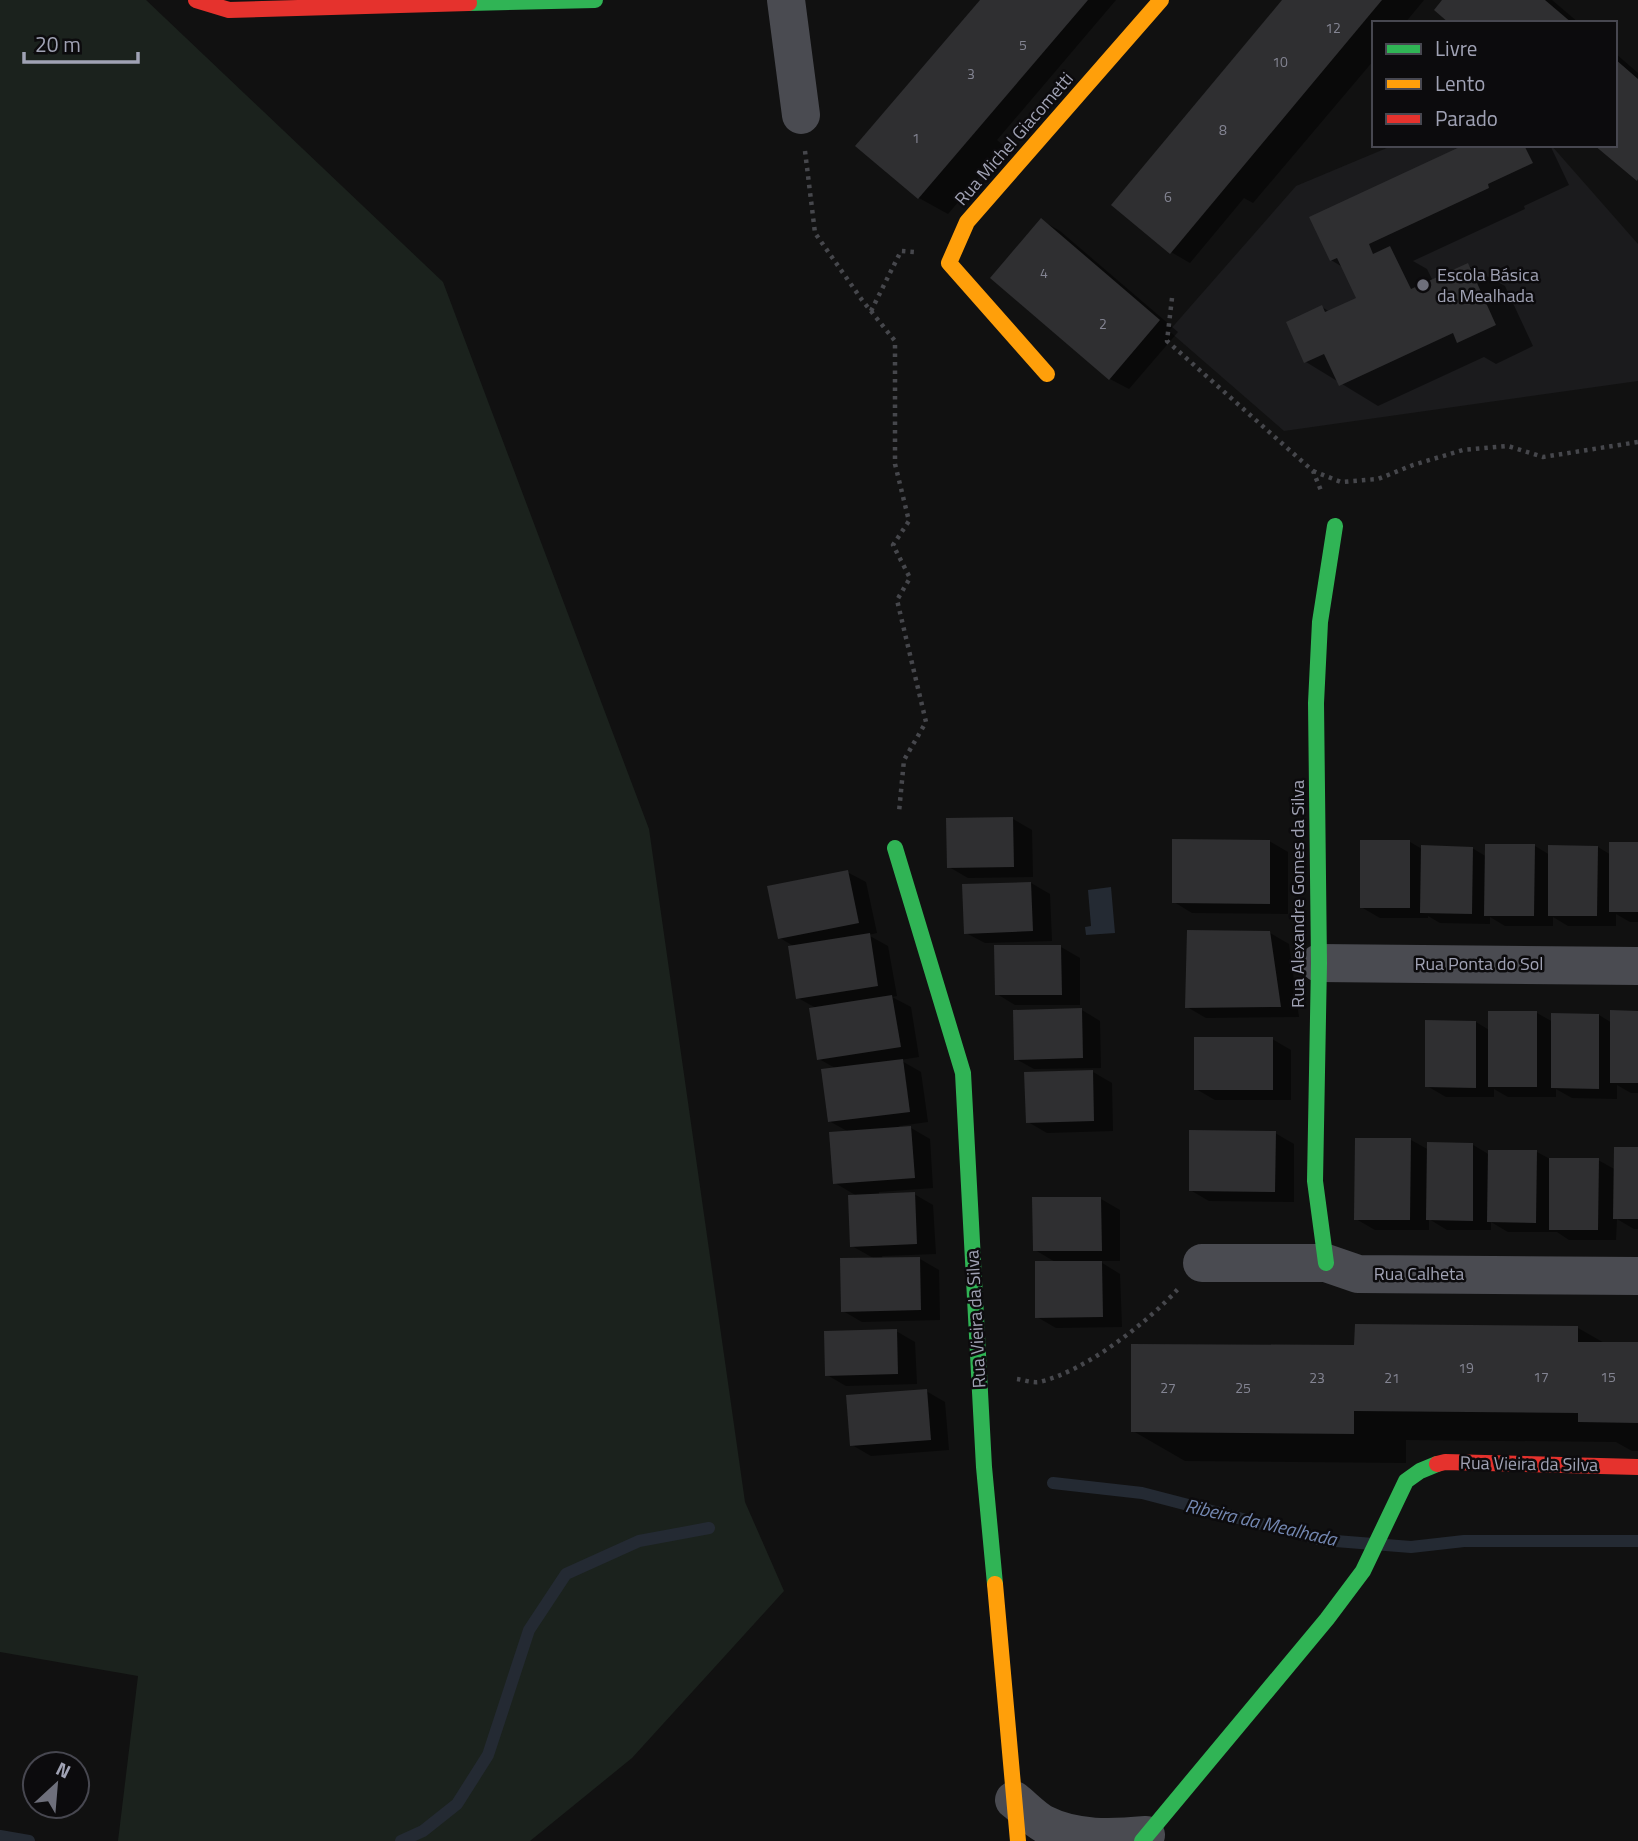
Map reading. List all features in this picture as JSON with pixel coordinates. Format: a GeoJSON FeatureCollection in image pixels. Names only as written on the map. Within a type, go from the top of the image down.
{"type":"FeatureCollection","features":[{"type":"Feature","properties":{"kind":"street"},"geometry":{"type":"LineString","coordinates":[[196,0],[229,10],[595,0]]}},
{"type":"Feature","properties":{"kind":"street"},"geometry":{"type":"LineString","coordinates":[[786,0],[801,115]]}},
{"type":"Feature","properties":{"kind":"street","name":"Rua Michel Giacometti"},"geometry":{"type":"LineString","coordinates":[[953,256],[967,222],[1161,0]]}},
{"type":"Feature","properties":{"kind":"street"},"geometry":{"type":"LineString","coordinates":[[953,256],[949,263],[1047,374]]}},
{"type":"Feature","properties":{"kind":"street","name":"Rua Alexandre Gomes da Silva"},"geometry":{"type":"LineString","coordinates":[[1326,1263],[1315,1181],[1319,963],[1316,703],[1320,622],[1335,526]]}},
{"type":"Feature","properties":{"kind":"street","name":"Rua Vieira da Silva"},"geometry":{"type":"LineString","coordinates":[[895,848],[963,1073],[984,1467],[1018,1841]]}},
{"type":"Feature","properties":{"kind":"street","name":"Rua Ponta do Sol"},"geometry":{"type":"LineString","coordinates":[[1319,963],[1638,966]]}},
{"type":"Feature","properties":{"kind":"street","name":"Rua Calheta"},"geometry":{"type":"LineString","coordinates":[[1202,1263],[1326,1263],[1358,1274],[1638,1276]]}},
{"type":"Feature","properties":{"kind":"street","name":"Rua Vieira da Silva"},"geometry":{"type":"LineString","coordinates":[[1014,1800],[1044,1824],[1079,1836],[1144,1838],[1327,1619],[1363,1571],[1406,1481],[1430,1465],[1638,1466]]}},
{"type":"Feature","properties":{"kind":"path"},"geometry":{"type":"LineString","coordinates":[[801,115],[815,233],[895,341],[895,464],[909,521],[893,545],[910,578],[897,600],[926,722],[904,760],[895,848]]}},
{"type":"Feature","properties":{"kind":"path"},"geometry":{"type":"LineString","coordinates":[[871,311],[901,251],[953,256]]}},
{"type":"Feature","properties":{"kind":"path"},"geometry":{"type":"LineString","coordinates":[[1172,298],[1167,341],[1313,471],[1341,482],[1378,479],[1463,450],[1508,446],[1543,457],[1638,442]]}},
{"type":"Feature","properties":{"kind":"path"},"geometry":{"type":"LineString","coordinates":[[1313,471],[1335,526]]}},
{"type":"Feature","properties":{"kind":"path"},"geometry":{"type":"LineString","coordinates":[[979,1373],[1037,1382],[1082,1366],[1157,1312],[1202,1263]]}},
{"type":"Feature","properties":{"kind":"shaded area"},"geometry":{"type":"Polygon","coordinates":[[[0,0],[146,0],[443,282],[649,829],[745,1502],[784,1591],[632,1758],[530,1841],[118,1841],[138,1676],[0,1652],[0,0]]]}},
{"type":"Feature","properties":{"kind":"shaded area","name":"Escola Básica da Mealhada"},"geometry":{"type":"Polygon","coordinates":[[[1389,147],[1553,147],[1638,244],[1638,381],[1284,431],[1169,331],[1296,186],[1389,147]]]}},
{"type":"Feature","properties":{"kind":"shaded area"},"geometry":{"type":"Polygon","coordinates":[[[1111,887],[1115,933],[1086,935],[1085,927],[1091,926],[1088,890],[1111,887]]]}},
{"type":"Feature","properties":{"kind":"building"},"geometry":{"type":"Polygon","coordinates":[[[980,0],[1088,0],[918,199],[855,146],[980,0]]]}},
{"type":"Feature","properties":{"kind":"building"},"geometry":{"type":"Polygon","coordinates":[[[1282,0],[1382,0],[1170,254],[1111,205],[1282,0]]]}},
{"type":"Feature","properties":{"kind":"building"},"geometry":{"type":"Polygon","coordinates":[[[1442,0],[1545,0],[1570,21],[1447,21],[1434,10],[1442,0]]]}},
{"type":"Feature","properties":{"kind":"building"},"geometry":{"type":"Polygon","coordinates":[[[1617,61],[1638,79],[1637,181],[1596,147],[1617,147],[1617,61]]]}},
{"type":"Feature","properties":{"kind":"building"},"geometry":{"type":"Polygon","coordinates":[[[1460,147],[1525,147],[1533,163],[1488,184],[1489,188],[1369,244],[1373,254],[1390,246],[1411,289],[1468,263],[1496,325],[1457,343],[1453,333],[1339,386],[1324,354],[1304,363],[1286,322],[1322,305],[1325,312],[1356,298],[1337,258],[1330,261],[1309,217],[1460,147]]]}},
{"type":"Feature","properties":{"kind":"building"},"geometry":{"type":"Polygon","coordinates":[[[1041,218],[1160,320],[1109,380],[990,278],[1041,218]]]}},
{"type":"Feature","properties":{"kind":"building"},"geometry":{"type":"Polygon","coordinates":[[[1013,817],[1014,867],[947,868],[946,818],[1013,817]]]}},
{"type":"Feature","properties":{"kind":"building"},"geometry":{"type":"Polygon","coordinates":[[[1172,839],[1270,840],[1270,904],[1172,903],[1172,839]]]}},
{"type":"Feature","properties":{"kind":"building"},"geometry":{"type":"Polygon","coordinates":[[[1360,840],[1410,840],[1410,908],[1360,908],[1360,840]]]}},
{"type":"Feature","properties":{"kind":"building"},"geometry":{"type":"Polygon","coordinates":[[[1609,842],[1638,842],[1638,912],[1609,912],[1609,842]]]}},
{"type":"Feature","properties":{"kind":"building"},"geometry":{"type":"Polygon","coordinates":[[[1485,844],[1535,844],[1534,916],[1484,916],[1485,844]]]}},
{"type":"Feature","properties":{"kind":"building"},"geometry":{"type":"Polygon","coordinates":[[[1421,845],[1473,847],[1472,914],[1420,913],[1421,845]]]}},
{"type":"Feature","properties":{"kind":"building"},"geometry":{"type":"Polygon","coordinates":[[[1548,845],[1598,846],[1597,916],[1548,916],[1548,845]]]}},
{"type":"Feature","properties":{"kind":"building"},"geometry":{"type":"Polygon","coordinates":[[[848,870],[859,923],[778,939],[767,886],[848,870]]]}},
{"type":"Feature","properties":{"kind":"building"},"geometry":{"type":"Polygon","coordinates":[[[1031,882],[1033,931],[964,934],[962,884],[1031,882]]]}},
{"type":"Feature","properties":{"kind":"building"},"geometry":{"type":"Polygon","coordinates":[[[1187,930],[1270,931],[1281,1007],[1185,1008],[1187,930]]]}},
{"type":"Feature","properties":{"kind":"building"},"geometry":{"type":"Polygon","coordinates":[[[870,933],[878,986],[796,999],[788,946],[870,933]]]}},
{"type":"Feature","properties":{"kind":"building"},"geometry":{"type":"Polygon","coordinates":[[[994,945],[1061,945],[1062,995],[995,995],[994,945]]]}},
{"type":"Feature","properties":{"kind":"building"},"geometry":{"type":"Polygon","coordinates":[[[892,995],[901,1047],[817,1060],[809,1008],[892,995]]]}},
{"type":"Feature","properties":{"kind":"building"},"geometry":{"type":"Polygon","coordinates":[[[1082,1008],[1083,1058],[1014,1060],[1013,1010],[1082,1008]]]}},
{"type":"Feature","properties":{"kind":"building"},"geometry":{"type":"Polygon","coordinates":[[[1610,1010],[1638,1011],[1638,1083],[1610,1083],[1610,1010]]]}},
{"type":"Feature","properties":{"kind":"building"},"geometry":{"type":"Polygon","coordinates":[[[1488,1011],[1537,1011],[1537,1087],[1488,1087],[1488,1011]]]}},
{"type":"Feature","properties":{"kind":"building"},"geometry":{"type":"Polygon","coordinates":[[[1551,1013],[1599,1014],[1599,1089],[1551,1088],[1551,1013]]]}},
{"type":"Feature","properties":{"kind":"building"},"geometry":{"type":"Polygon","coordinates":[[[1425,1020],[1476,1021],[1476,1088],[1425,1087],[1425,1020]]]}},
{"type":"Feature","properties":{"kind":"building"},"geometry":{"type":"Polygon","coordinates":[[[1194,1037],[1273,1037],[1273,1090],[1194,1090],[1194,1037]]]}},
{"type":"Feature","properties":{"kind":"building"},"geometry":{"type":"Polygon","coordinates":[[[903,1059],[910,1112],[828,1122],[821,1069],[903,1059]]]}},
{"type":"Feature","properties":{"kind":"building"},"geometry":{"type":"Polygon","coordinates":[[[1093,1070],[1094,1121],[1026,1123],[1024,1072],[1093,1070]]]}},
{"type":"Feature","properties":{"kind":"building"},"geometry":{"type":"Polygon","coordinates":[[[911,1126],[915,1178],[833,1184],[829,1132],[911,1126]]]}},
{"type":"Feature","properties":{"kind":"building"},"geometry":{"type":"Polygon","coordinates":[[[1189,1130],[1276,1131],[1275,1192],[1189,1191],[1189,1130]]]}},
{"type":"Feature","properties":{"kind":"building"},"geometry":{"type":"Polygon","coordinates":[[[1355,1138],[1411,1138],[1410,1220],[1354,1220],[1355,1138]]]}},
{"type":"Feature","properties":{"kind":"building"},"geometry":{"type":"Polygon","coordinates":[[[1427,1142],[1473,1143],[1473,1221],[1426,1220],[1427,1142]]]}},
{"type":"Feature","properties":{"kind":"building"},"geometry":{"type":"Polygon","coordinates":[[[1614,1147],[1638,1147],[1638,1219],[1613,1219],[1614,1147]]]}},
{"type":"Feature","properties":{"kind":"building"},"geometry":{"type":"Polygon","coordinates":[[[1488,1150],[1537,1150],[1536,1223],[1487,1222],[1488,1150]]]}},
{"type":"Feature","properties":{"kind":"building"},"geometry":{"type":"Polygon","coordinates":[[[1549,1158],[1599,1158],[1598,1230],[1549,1230],[1549,1158]]]}},
{"type":"Feature","properties":{"kind":"building"},"geometry":{"type":"Polygon","coordinates":[[[915,1192],[917,1244],[850,1247],[848,1195],[915,1192]]]}},
{"type":"Feature","properties":{"kind":"building"},"geometry":{"type":"Polygon","coordinates":[[[1032,1197],[1101,1197],[1102,1251],[1033,1251],[1032,1197]]]}},
{"type":"Feature","properties":{"kind":"building"},"geometry":{"type":"Polygon","coordinates":[[[920,1257],[921,1310],[841,1312],[840,1258],[920,1257]]]}},
{"type":"Feature","properties":{"kind":"building"},"geometry":{"type":"Polygon","coordinates":[[[1035,1261],[1102,1261],[1103,1317],[1035,1318],[1035,1261]]]}},
{"type":"Feature","properties":{"kind":"building"},"geometry":{"type":"Polygon","coordinates":[[[1355,1324],[1578,1326],[1578,1342],[1638,1342],[1638,1423],[1578,1422],[1578,1413],[1354,1411],[1354,1434],[1131,1432],[1131,1344],[1354,1345],[1355,1324]]]}},
{"type":"Feature","properties":{"kind":"building"},"geometry":{"type":"Polygon","coordinates":[[[897,1329],[898,1374],[825,1376],[824,1331],[897,1329]]]}},
{"type":"Feature","properties":{"kind":"building"},"geometry":{"type":"Polygon","coordinates":[[[927,1389],[931,1440],[850,1446],[846,1395],[927,1389]]]}},
{"type":"Feature","properties":{"kind":"waterway","name":"Ribeira da Mealhada"},"geometry":{"type":"LineString","coordinates":[[1053,1483],[1142,1493],[1323,1540],[1411,1547],[1464,1541],[1638,1541]]}},
{"type":"Feature","properties":{"kind":"waterway","name":"Ribeira da Mealhada"},"geometry":{"type":"LineString","coordinates":[[401,1841],[423,1831],[457,1804],[488,1755],[529,1630],[566,1574],[639,1541],[709,1528]]}},
{"type":"Feature","properties":{"kind":"waterway","name":"Ribeira da Mealhada"},"geometry":{"type":"LineString","coordinates":[[0,1836],[29,1841]]}},
{"type":"Feature","properties":{"kind":"traffic: fast"},"geometry":{"type":"LineString","coordinates":[[469,3],[595,0]]}},
{"type":"Feature","properties":{"kind":"traffic: fast"},"geometry":{"type":"LineString","coordinates":[[1326,1263],[1315,1181],[1319,963],[1316,703],[1320,622],[1335,526]]}},
{"type":"Feature","properties":{"kind":"traffic: fast"},"geometry":{"type":"LineString","coordinates":[[895,848],[963,1073],[984,1467],[995,1584]]}},
{"type":"Feature","properties":{"kind":"traffic: fast"},"geometry":{"type":"LineString","coordinates":[[1142,1841],[1327,1619],[1363,1571],[1406,1481],[1437,1464]]}},
{"type":"Feature","properties":{"kind":"traffic: slow"},"geometry":{"type":"LineString","coordinates":[[1047,374],[949,263],[967,222],[1161,0]]}},
{"type":"Feature","properties":{"kind":"traffic: slow"},"geometry":{"type":"LineString","coordinates":[[995,1584],[1018,1841]]}},
{"type":"Feature","properties":{"kind":"traffic: jam"},"geometry":{"type":"LineString","coordinates":[[196,0],[229,10],[469,3]]}},
{"type":"Feature","properties":{"kind":"traffic: jam"},"geometry":{"type":"LineString","coordinates":[[1437,1464],[1445,1462],[1638,1467]]}},
{"type":"Feature","properties":{"kind":"place","name":"Escola Básica da Mealhada"},"geometry":{"type":"Point","coordinates":[1423,285]}}]}
